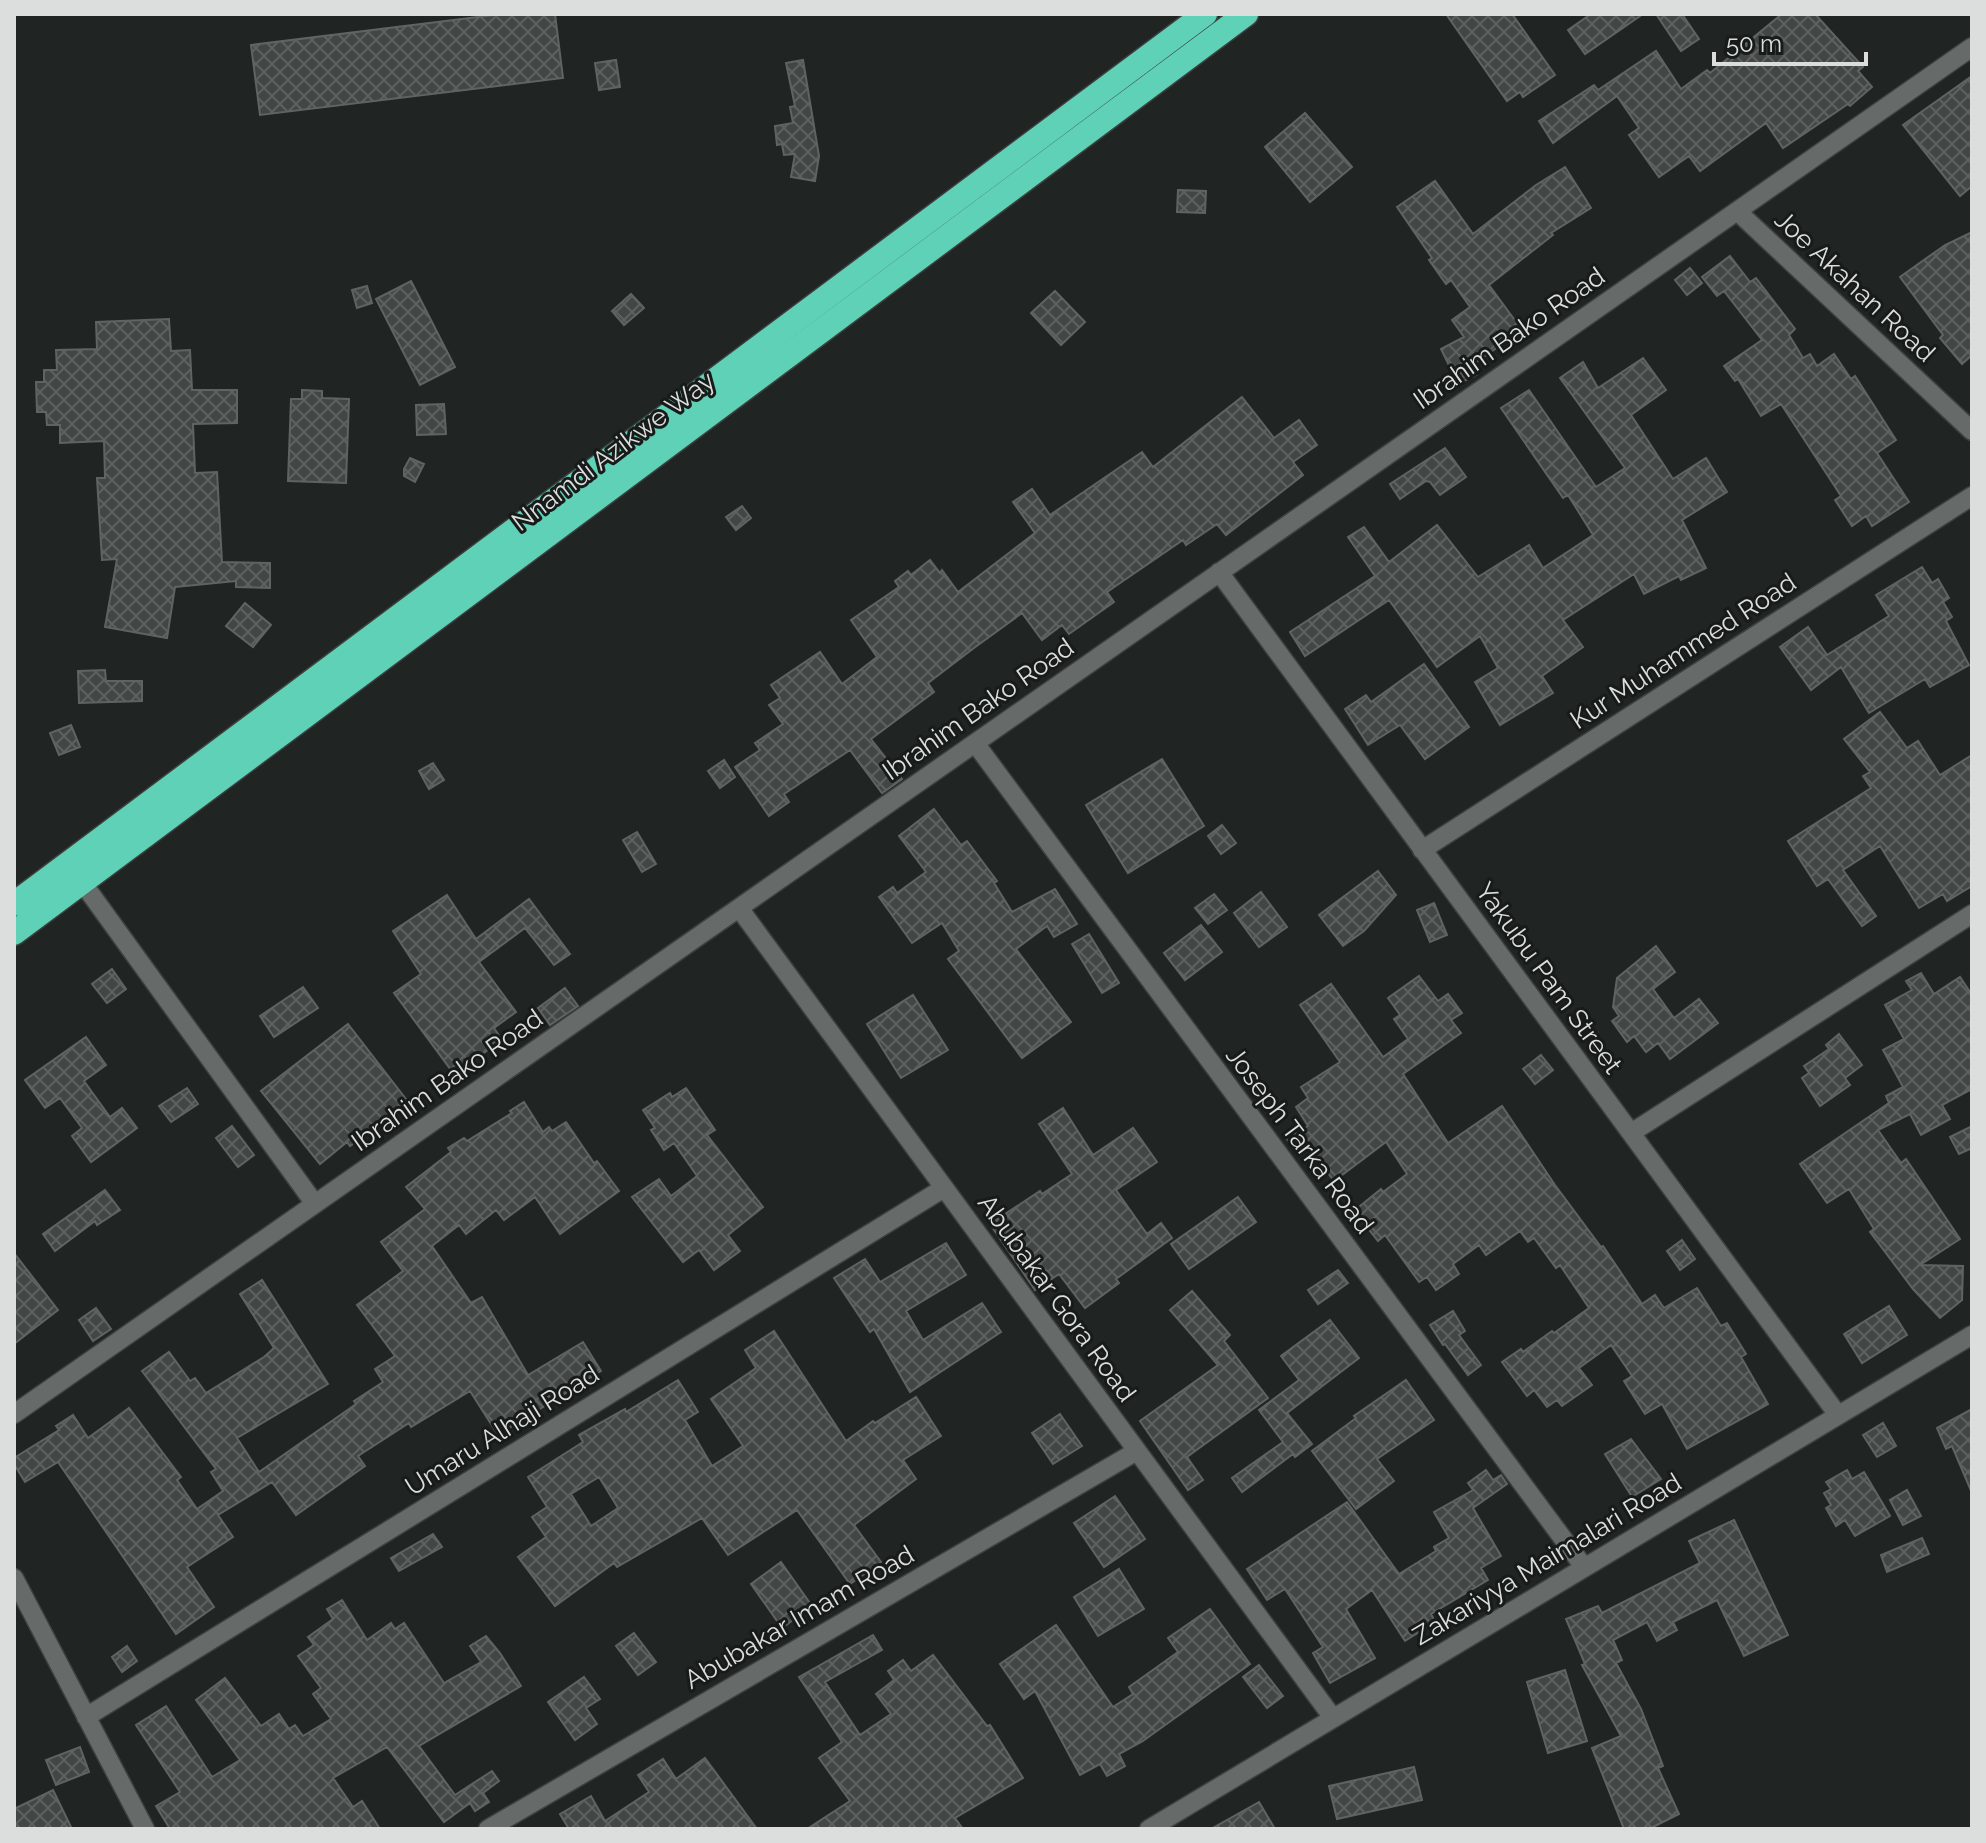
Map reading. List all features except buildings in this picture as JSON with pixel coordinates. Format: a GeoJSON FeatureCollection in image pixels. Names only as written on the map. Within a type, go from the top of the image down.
{"type":"FeatureCollection","features":[{"type":"Feature","properties":{"kind":"highway","name":"Nnamdi Azikwe Way"},"geometry":{"type":"LineString","coordinates":[[14,933],[1246,14]]}},
{"type":"Feature","properties":{"kind":"highway","name":"Nnamdi Azikwe Way"},"geometry":{"type":"LineString","coordinates":[[14,904],[1197,20]]}},
{"type":"Feature","properties":{"kind":"highway"},"geometry":{"type":"LineString","coordinates":[[1197,20],[1203,46]]}},
{"type":"Feature","properties":{"kind":"street","name":"Ibrahim Bako Road"},"geometry":{"type":"LineString","coordinates":[[14,1414],[1972,47]]}},
{"type":"Feature","properties":{"kind":"street","name":"Joe Akahan Road"},"geometry":{"type":"LineString","coordinates":[[1737,211],[1972,431]]}},
{"type":"Feature","properties":{"kind":"street","name":"Kur Muhammed Road"},"geometry":{"type":"LineString","coordinates":[[1422,850],[1972,496]]}},
{"type":"Feature","properties":{"kind":"street","name":"Yakubu Pam Street"},"geometry":{"type":"LineString","coordinates":[[1219,572],[1838,1415]]}},
{"type":"Feature","properties":{"kind":"street","name":"Joseph Tarka Road"},"geometry":{"type":"LineString","coordinates":[[975,743],[1584,1567]]}},
{"type":"Feature","properties":{"kind":"street"},"geometry":{"type":"LineString","coordinates":[[82,882],[315,1204]]}},
{"type":"Feature","properties":{"kind":"street","name":"Abubakar Gora Road"},"geometry":{"type":"LineString","coordinates":[[739,908],[1333,1718]]}},
{"type":"Feature","properties":{"kind":"street"},"geometry":{"type":"LineString","coordinates":[[1631,1133],[1972,914]]}},
{"type":"Feature","properties":{"kind":"street","name":"Umaru Alhaji Road"},"geometry":{"type":"LineString","coordinates":[[86,1717],[944,1188]]}},
{"type":"Feature","properties":{"kind":"street","name":"Zakariyya Maimalari Road"},"geometry":{"type":"LineString","coordinates":[[1149,1829],[1972,1335]]}},
{"type":"Feature","properties":{"kind":"street","name":"Abubakar Imam Road"},"geometry":{"type":"LineString","coordinates":[[488,1829],[1137,1451]]}},
{"type":"Feature","properties":{"kind":"street"},"geometry":{"type":"LineString","coordinates":[[14,1578],[145,1829]]}}]}
